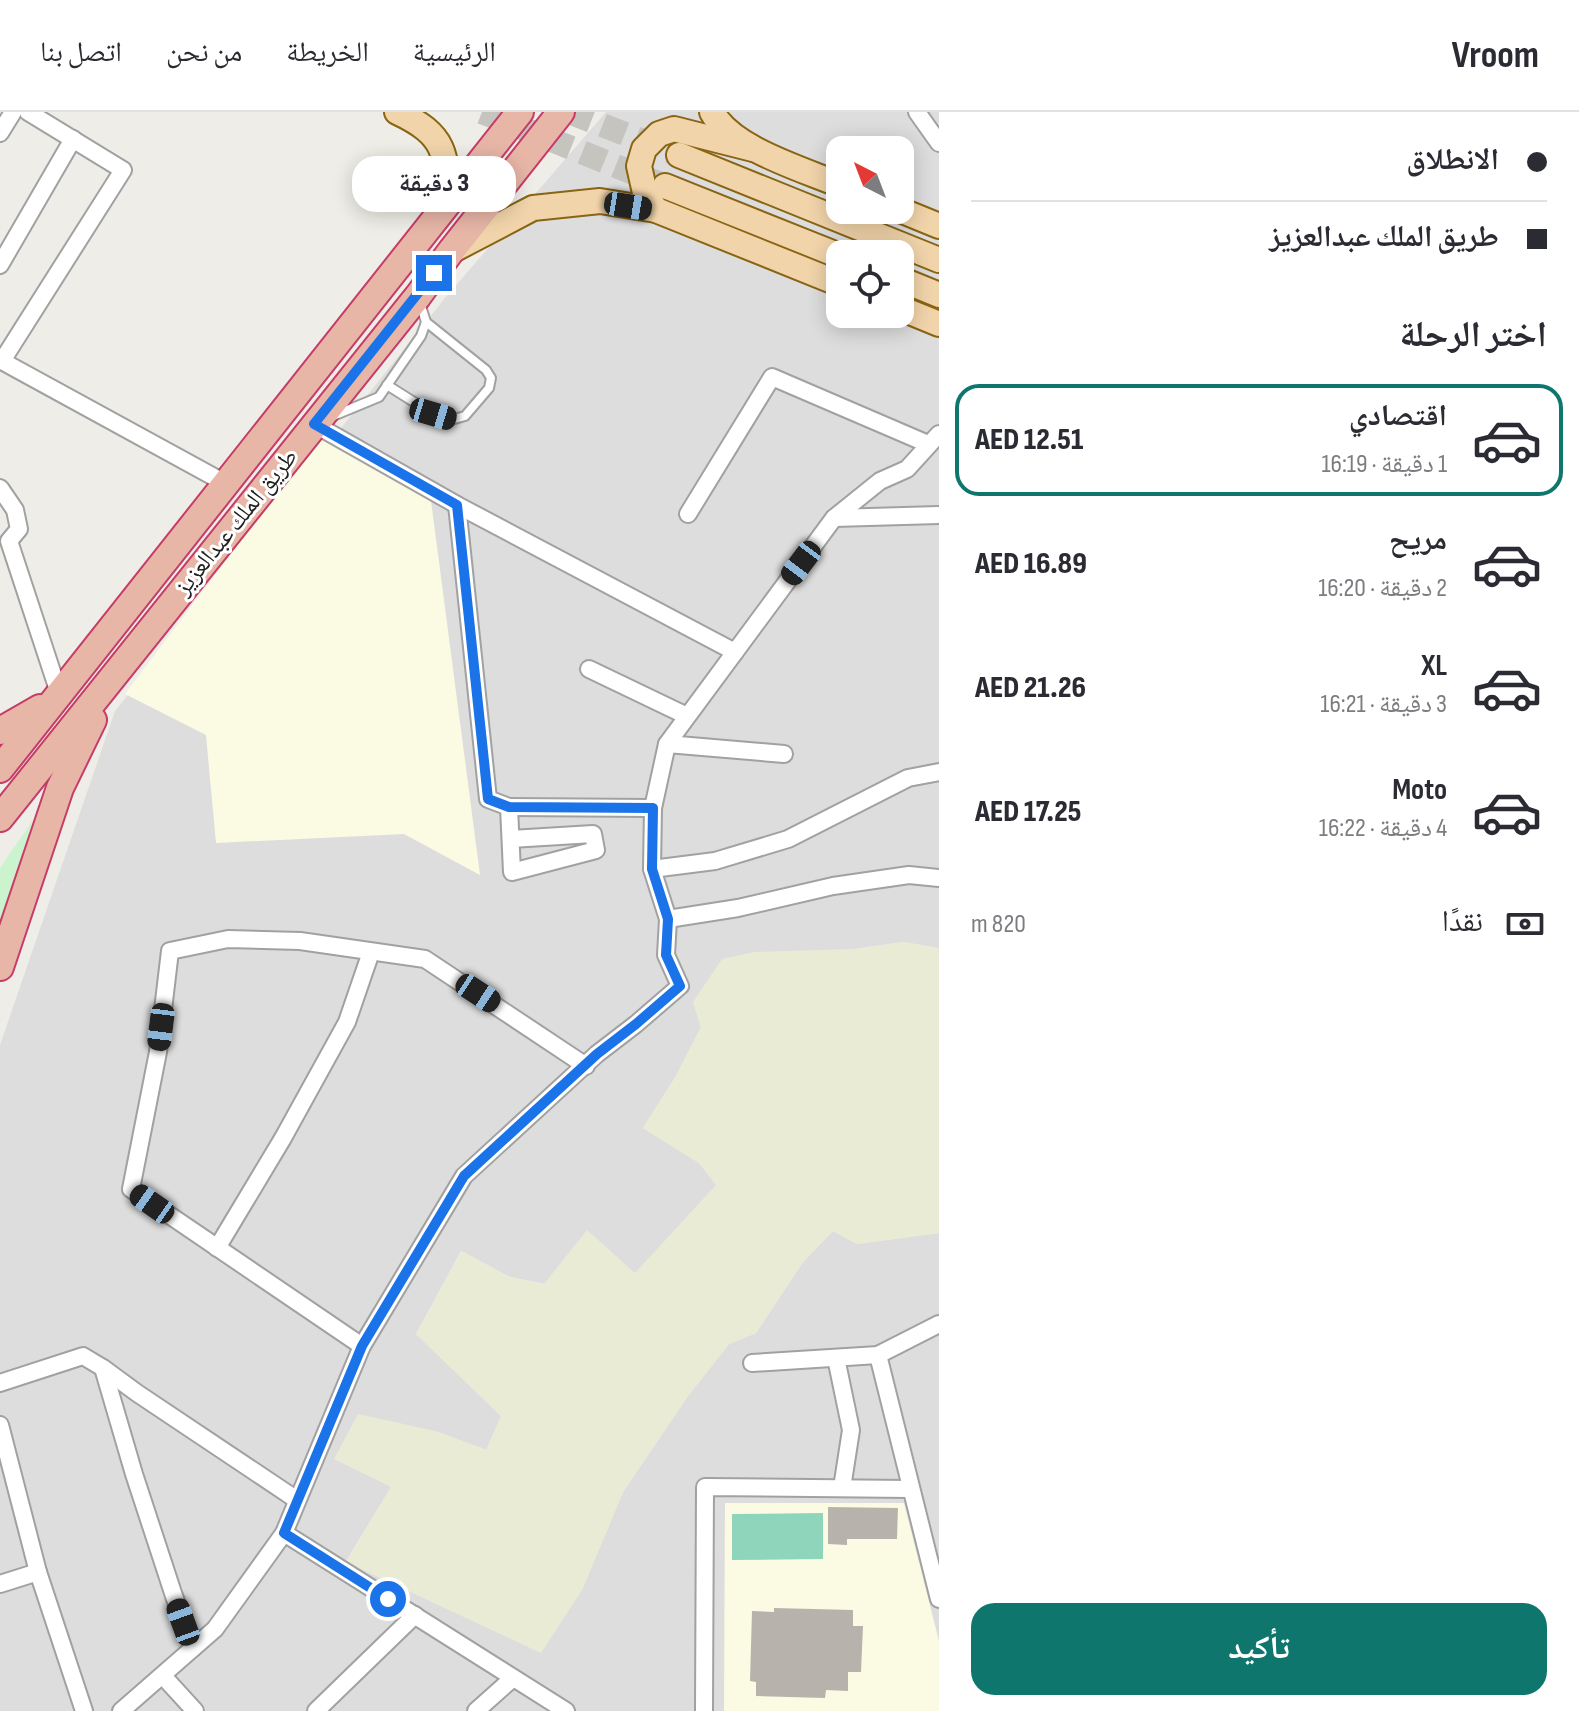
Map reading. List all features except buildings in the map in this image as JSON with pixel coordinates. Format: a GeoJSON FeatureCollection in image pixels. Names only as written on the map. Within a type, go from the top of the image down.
{"type":"FeatureCollection","features":[{"type":"Feature","properties":{"kind":"highway","name":"طريق الملك عبدالعزيز"},"geometry":{"type":"LineString","coordinates":[[0,769],[520,112]]}},
{"type":"Feature","properties":{"kind":"highway","name":"طريق الملك عبدالعزيز"},"geometry":{"type":"LineString","coordinates":[[0,818],[418,296],[561,112]]}},
{"type":"Feature","properties":{"kind":"highway"},"geometry":{"type":"LineString","coordinates":[[0,967],[60,788],[112,679]]}},
{"type":"Feature","properties":{"kind":"highway"},"geometry":{"type":"LineString","coordinates":[[0,731],[56,697]]}},
{"type":"Feature","properties":{"kind":"highway"},"geometry":{"type":"LineString","coordinates":[[0,833],[23,790]]}},
{"type":"Feature","properties":{"kind":"main road"},"geometry":{"type":"LineString","coordinates":[[397,112],[425,127],[442,149],[447,167],[447,203]]}},
{"type":"Feature","properties":{"kind":"main road"},"geometry":{"type":"LineString","coordinates":[[712,112],[717,120],[753,149]]}},
{"type":"Feature","properties":{"kind":"main road"},"geometry":{"type":"LineString","coordinates":[[656,210],[645,193],[639,166],[644,149],[659,134],[674,129],[753,149],[826,179]]}},
{"type":"Feature","properties":{"kind":"main road"},"geometry":{"type":"LineString","coordinates":[[679,155],[939,260]]}},
{"type":"Feature","properties":{"kind":"main road"},"geometry":{"type":"LineString","coordinates":[[665,186],[826,250]]}},
{"type":"Feature","properties":{"kind":"main road"},"geometry":{"type":"LineString","coordinates":[[451,251],[533,208],[600,201],[656,210],[826,278]]}},
{"type":"Feature","properties":{"kind":"main road"},"geometry":{"type":"LineString","coordinates":[[914,216],[939,226]]}},
{"type":"Feature","properties":{"kind":"main road"},"geometry":{"type":"LineString","coordinates":[[914,285],[939,295]]}},
{"type":"Feature","properties":{"kind":"main road"},"geometry":{"type":"LineString","coordinates":[[914,314],[939,324]]}},
{"type":"Feature","properties":{"kind":"street"},"geometry":{"type":"LineString","coordinates":[[0,133],[13,112]]}},
{"type":"Feature","properties":{"kind":"street"},"geometry":{"type":"LineString","coordinates":[[28,112],[123,170],[1,360],[225,483]]}},
{"type":"Feature","properties":{"kind":"street"},"geometry":{"type":"LineString","coordinates":[[917,112],[939,143]]}},
{"type":"Feature","properties":{"kind":"street"},"geometry":{"type":"LineString","coordinates":[[0,265],[73,139]]}},
{"type":"Feature","properties":{"kind":"street"},"geometry":{"type":"LineString","coordinates":[[121,1711],[215,1629],[284,1533],[362,1346],[464,1176],[680,986],[666,955],[668,919],[652,869],[653,808],[667,744],[834,518],[880,481],[907,469],[933,439],[772,377],[688,514]]}},
{"type":"Feature","properties":{"kind":"street"},"geometry":{"type":"LineString","coordinates":[[314,424],[457,505],[735,652]]}},
{"type":"Feature","properties":{"kind":"street"},"geometry":{"type":"LineString","coordinates":[[0,488],[15,510],[19,529],[9,541],[56,697]]}},
{"type":"Feature","properties":{"kind":"street"},"geometry":{"type":"LineString","coordinates":[[457,505],[488,799],[509,807],[653,808]]}},
{"type":"Feature","properties":{"kind":"street"},"geometry":{"type":"LineString","coordinates":[[834,518],[939,515]]}},
{"type":"Feature","properties":{"kind":"street"},"geometry":{"type":"LineString","coordinates":[[589,669],[687,716]]}},
{"type":"Feature","properties":{"kind":"street"},"geometry":{"type":"LineString","coordinates":[[667,744],[784,754]]}},
{"type":"Feature","properties":{"kind":"street"},"geometry":{"type":"LineString","coordinates":[[652,869],[715,861],[788,839],[908,778],[939,772]]}},
{"type":"Feature","properties":{"kind":"street"},"geometry":{"type":"LineString","coordinates":[[509,807],[512,872],[596,850],[593,834],[511,839]]}},
{"type":"Feature","properties":{"kind":"street"},"geometry":{"type":"LineString","coordinates":[[668,919],[738,908],[833,886],[909,875],[939,878]]}},
{"type":"Feature","properties":{"kind":"street"},"geometry":{"type":"LineString","coordinates":[[362,1346],[131,1189],[158,1052],[170,951],[228,939],[300,941],[425,959],[586,1066]]}},
{"type":"Feature","properties":{"kind":"street"},"geometry":{"type":"LineString","coordinates":[[217,1248],[347,1022],[371,952]]}},
{"type":"Feature","properties":{"kind":"street"},"geometry":{"type":"LineString","coordinates":[[752,1363],[878,1355],[939,1324]]}},
{"type":"Feature","properties":{"kind":"street"},"geometry":{"type":"LineString","coordinates":[[878,1355],[939,1599]]}},
{"type":"Feature","properties":{"kind":"street"},"geometry":{"type":"LineString","coordinates":[[0,1383],[83,1356],[297,1500]]}},
{"type":"Feature","properties":{"kind":"street"},"geometry":{"type":"LineString","coordinates":[[836,1358],[851,1430],[842,1488]]}},
{"type":"Feature","properties":{"kind":"street"},"geometry":{"type":"LineString","coordinates":[[103,1368],[134,1474],[193,1648]]}},
{"type":"Feature","properties":{"kind":"street"},"geometry":{"type":"LineString","coordinates":[[0,1425],[38,1572],[84,1711]]}},
{"type":"Feature","properties":{"kind":"street"},"geometry":{"type":"LineString","coordinates":[[704,1711],[705,1487],[910,1489]]}},
{"type":"Feature","properties":{"kind":"street"},"geometry":{"type":"LineString","coordinates":[[284,1533],[566,1711]]}},
{"type":"Feature","properties":{"kind":"street"},"geometry":{"type":"LineString","coordinates":[[0,1584],[38,1572]]}},
{"type":"Feature","properties":{"kind":"street"},"geometry":{"type":"LineString","coordinates":[[316,1711],[415,1615]]}},
{"type":"Feature","properties":{"kind":"street"},"geometry":{"type":"LineString","coordinates":[[163,1676],[195,1711]]}},
{"type":"Feature","properties":{"kind":"street"},"geometry":{"type":"LineString","coordinates":[[476,1711],[513,1678]]}},
{"type":"Feature","properties":{"kind":"lane"},"geometry":{"type":"LineString","coordinates":[[387,385],[433,414],[451,420],[465,416],[489,388],[491,378],[486,370],[426,322],[418,296]]}},
{"type":"Feature","properties":{"kind":"lane"},"geometry":{"type":"LineString","coordinates":[[314,424],[379,397],[421,336],[426,322]]}},
{"type":"Feature","properties":{"kind":"shaded area"},"geometry":{"type":"Polygon","coordinates":[[[606,112],[939,112],[939,948],[903,942],[854,949],[693,1002],[701,1027],[676,1076],[643,1128],[699,1163],[717,1185],[635,1274],[545,1284],[510,1277],[461,1251],[416,1334],[501,1416],[487,1450],[435,1431],[391,1487],[346,1561],[582,1590],[623,1492],[688,1396],[729,1344],[756,1333],[803,1262],[833,1231],[857,1244],[939,1233],[939,1711],[0,1711],[0,1045],[115,711],[445,298],[606,112]]]}},
{"type":"Feature","properties":{"kind":"shaded area"},"geometry":{"type":"Polygon","coordinates":[[[320,437],[431,501],[480,875],[404,834],[216,843],[206,735],[125,694],[320,437]]]}},
{"type":"Feature","properties":{"kind":"shaded area"},"geometry":{"type":"Polygon","coordinates":[[[903,942],[939,948],[939,1233],[857,1244],[833,1231],[803,1262],[756,1333],[729,1344],[688,1396],[623,1492],[582,1590],[541,1653],[346,1562],[391,1487],[334,1459],[358,1414],[435,1431],[486,1450],[501,1416],[416,1334],[462,1251],[509,1277],[544,1284],[587,1230],[635,1273],[716,1185],[699,1163],[643,1128],[676,1076],[701,1027],[693,1002],[722,959],[755,952],[854,949],[903,942]]]}},
{"type":"Feature","properties":{"kind":"shaded area"},"geometry":{"type":"Polygon","coordinates":[[[725,1503],[904,1503],[939,1641],[939,1711],[724,1711],[725,1503]]]}},
{"type":"Feature","properties":{"kind":"green space"},"geometry":{"type":"Polygon","coordinates":[[[33,820],[0,924],[0,868],[33,820]]]}},
{"type":"Feature","properties":{"kind":"green space"},"geometry":{"type":"Polygon","coordinates":[[[823,1513],[823,1559],[732,1560],[732,1514],[823,1513]]]}},
{"type":"Feature","properties":{"kind":"tunnel"},"geometry":{"type":"LineString","coordinates":[[482,112],[658,183]]}},
{"type":"Feature","properties":{"kind":"tunnel"},"geometry":{"type":"LineString","coordinates":[[569,112],[679,155]]}},
{"type":"Feature","properties":{"kind":"route"},"geometry":{"type":"LineString","coordinates":[[388,1599],[284,1533],[362,1346],[464,1176],[597,1054],[680,986],[666,955],[668,919],[652,869],[653,808],[509,807],[488,799],[457,505],[314,424],[434,273]]}}]}
